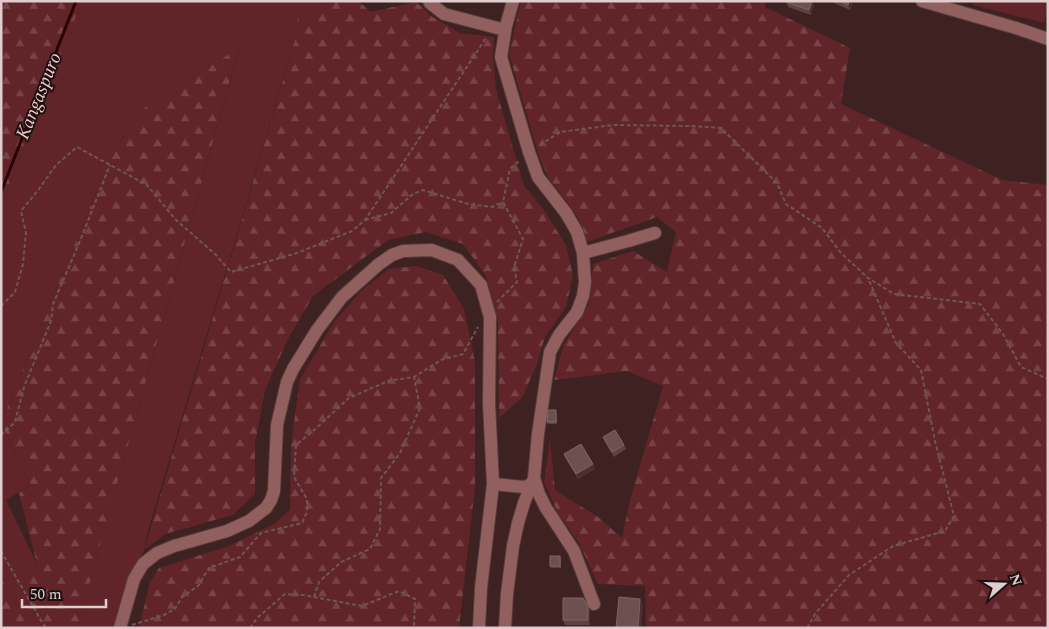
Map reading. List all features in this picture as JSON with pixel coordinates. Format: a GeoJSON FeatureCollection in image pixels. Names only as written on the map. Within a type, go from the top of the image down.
{"type":"FeatureCollection","features":[{"type":"Feature","properties":{"kind":"street"},"geometry":{"type":"LineString","coordinates":[[429,1],[444,14],[499,29]]}},
{"type":"Feature","properties":{"kind":"street"},"geometry":{"type":"LineString","coordinates":[[505,628],[513,546],[524,503],[533,481],[550,352],[558,335],[577,312],[583,296],[585,282],[583,253],[577,232],[566,213],[538,177],[501,56],[499,29],[513,1]]}},
{"type":"Feature","properties":{"kind":"street"},"geometry":{"type":"LineString","coordinates":[[922,1],[1048,39]]}},
{"type":"Feature","properties":{"kind":"street"},"geometry":{"type":"LineString","coordinates":[[583,253],[655,233]]}},
{"type":"Feature","properties":{"kind":"street"},"geometry":{"type":"LineString","coordinates":[[120,628],[134,579],[143,564],[157,553],[174,546],[234,528],[249,521],[266,508],[274,491],[277,425],[288,382],[293,369],[317,330],[342,297],[392,255],[403,251],[432,250],[458,260],[481,285],[490,317],[489,404],[493,484],[481,588],[479,628]]}},
{"type":"Feature","properties":{"kind":"street"},"geometry":{"type":"LineString","coordinates":[[493,484],[524,487],[533,481]]}},
{"type":"Feature","properties":{"kind":"street"},"geometry":{"type":"LineString","coordinates":[[533,481],[546,508],[574,551],[594,604]]}},
{"type":"Feature","properties":{"kind":"path"},"geometry":{"type":"LineString","coordinates":[[1,306],[15,292],[23,264],[26,233],[21,211],[56,165],[77,147],[147,185],[176,219],[215,254],[231,272],[296,254],[352,232],[365,220],[499,29]]}},
{"type":"Feature","properties":{"kind":"path"},"geometry":{"type":"LineString","coordinates":[[1,435],[15,422],[24,386],[51,321],[53,304],[110,165]]}},
{"type":"Feature","properties":{"kind":"path"},"geometry":{"type":"LineString","coordinates":[[365,220],[391,213],[412,194],[423,190],[468,204],[492,207],[503,202]]}},
{"type":"Feature","properties":{"kind":"path"},"geometry":{"type":"LineString","coordinates":[[807,628],[815,614],[849,575],[893,546],[945,531],[954,516],[935,441],[921,370],[896,344],[868,278]]}},
{"type":"Feature","properties":{"kind":"path"},"geometry":{"type":"LineString","coordinates":[[314,597],[319,582],[341,562],[370,548],[380,529],[380,478],[400,453],[420,408],[414,378]]}},
{"type":"Feature","properties":{"kind":"path"},"geometry":{"type":"LineString","coordinates":[[1,550],[47,628]]}},
{"type":"Feature","properties":{"kind":"path"},"geometry":{"type":"LineString","coordinates":[[250,628],[257,618],[285,594],[303,595],[362,606],[399,591],[415,599],[414,628]]}},
{"type":"Feature","properties":{"kind":"green space"},"geometry":{"type":"Polygon","coordinates":[[[1,1],[82,1],[1,206],[1,1]]]}},
{"type":"Feature","properties":{"kind":"green space"},"geometry":{"type":"Polygon","coordinates":[[[82,1],[329,1],[297,17],[298,30],[148,531],[144,550],[129,583],[117,628],[77,628],[239,49],[140,111],[111,156],[1,423],[1,206],[82,1]]]}},
{"type":"Feature","properties":{"kind":"green space"},"geometry":{"type":"Polygon","coordinates":[[[329,1],[359,1],[370,12],[416,2],[431,16],[460,33],[494,37],[493,57],[496,89],[524,186],[542,207],[566,245],[573,275],[566,307],[545,337],[537,364],[522,398],[499,418],[498,320],[486,276],[463,244],[426,232],[388,240],[313,296],[288,339],[265,390],[255,443],[255,494],[233,515],[165,534],[144,550],[298,30],[297,17],[329,1]]]}},
{"type":"Feature","properties":{"kind":"green space"},"geometry":{"type":"Polygon","coordinates":[[[521,1],[765,1],[765,7],[850,48],[841,104],[1002,180],[1048,185],[1048,628],[646,628],[645,586],[598,584],[579,543],[558,513],[544,482],[550,439],[555,490],[598,517],[622,538],[630,500],[663,386],[627,371],[554,380],[564,344],[589,305],[593,264],[633,251],[667,272],[676,232],[657,217],[587,242],[578,217],[548,177],[539,156],[509,54],[521,1]]]}},
{"type":"Feature","properties":{"kind":"green space"},"geometry":{"type":"Polygon","coordinates":[[[974,1],[1048,1],[1048,9],[1044,23],[973,5],[974,1]]]}},
{"type":"Feature","properties":{"kind":"green space"},"geometry":{"type":"Polygon","coordinates":[[[239,48],[77,628],[1,628],[1,578],[19,608],[29,602],[19,577],[37,564],[19,493],[31,485],[1,423],[111,156],[140,111],[239,48]]]}},
{"type":"Feature","properties":{"kind":"green space"},"geometry":{"type":"Polygon","coordinates":[[[416,266],[443,275],[464,309],[475,362],[475,487],[459,628],[139,628],[150,582],[159,568],[229,546],[274,524],[290,510],[291,445],[300,379],[335,321],[360,292],[389,269],[416,266]]]}},
{"type":"Feature","properties":{"kind":"green space"},"geometry":{"type":"Polygon","coordinates":[[[1,424],[31,485],[6,500],[37,564],[29,602],[19,608],[1,578],[1,424]]]}},
{"type":"Feature","properties":{"kind":"building"},"geometry":{"type":"Polygon","coordinates":[[[786,1],[812,1],[809,10],[786,1]]]}},
{"type":"Feature","properties":{"kind":"building"},"geometry":{"type":"Polygon","coordinates":[[[840,1],[849,1],[848,5],[840,1]]]}},
{"type":"Feature","properties":{"kind":"building"},"geometry":{"type":"Polygon","coordinates":[[[548,410],[556,410],[556,422],[547,422],[548,410]]]}},
{"type":"Feature","properties":{"kind":"building"},"geometry":{"type":"Polygon","coordinates":[[[615,430],[624,445],[612,452],[603,437],[615,430]]]}},
{"type":"Feature","properties":{"kind":"building"},"geometry":{"type":"Polygon","coordinates":[[[581,444],[593,464],[576,474],[564,454],[581,444]]]}},
{"type":"Feature","properties":{"kind":"building"},"geometry":{"type":"Polygon","coordinates":[[[550,556],[560,556],[560,566],[550,566],[550,556]]]}},
{"type":"Feature","properties":{"kind":"building"},"geometry":{"type":"Polygon","coordinates":[[[619,597],[640,599],[638,628],[616,628],[619,597]]]}},
{"type":"Feature","properties":{"kind":"building"},"geometry":{"type":"Polygon","coordinates":[[[563,598],[583,598],[588,606],[588,620],[563,620],[563,598]]]}},
{"type":"Feature","properties":{"kind":"waterway","name":"Kangaspuro"},"geometry":{"type":"LineString","coordinates":[[1,192],[76,1]]}}]}
